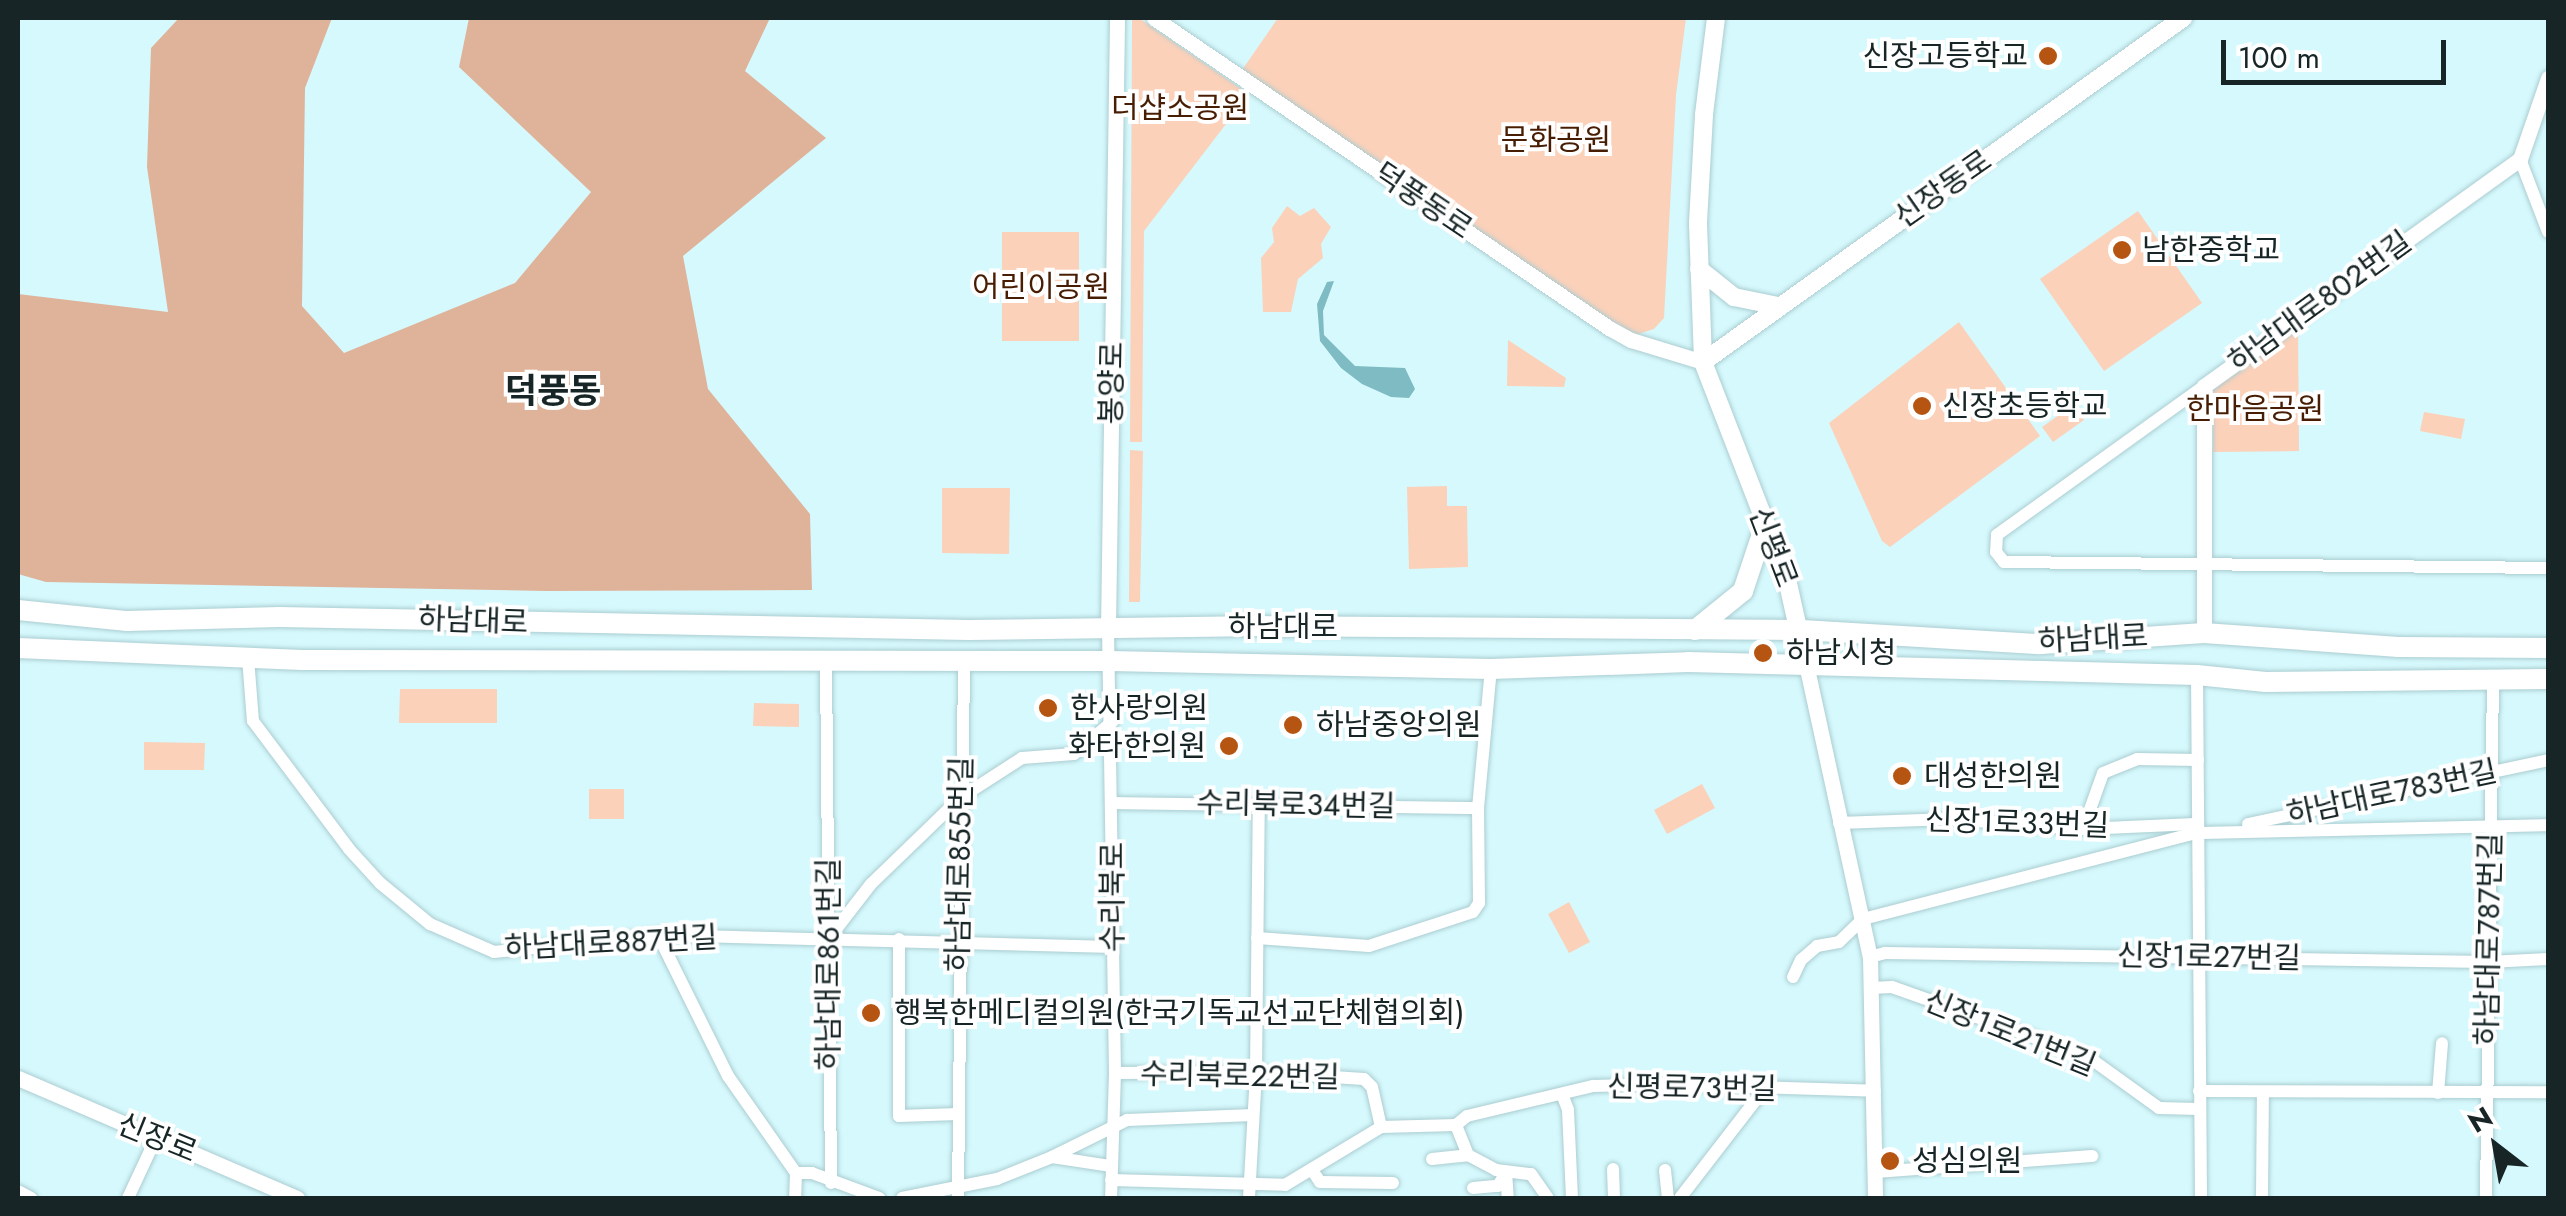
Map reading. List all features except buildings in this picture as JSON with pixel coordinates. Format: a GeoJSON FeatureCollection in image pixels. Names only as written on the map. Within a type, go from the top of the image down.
{"type":"FeatureCollection","features":[{"type":"Feature","properties":{"kind":"main road","name":"신평로"},"geometry":{"type":"LineString","coordinates":[[1716,18],[1702,148],[1698,269],[1703,362],[1802,630],[1806,664]]}},
{"type":"Feature","properties":{"kind":"main road","name":"신장동로"},"geometry":{"type":"LineString","coordinates":[[1703,362],[2183,18]]}},
{"type":"Feature","properties":{"kind":"main road"},"geometry":{"type":"LineString","coordinates":[[1698,269],[1734,297],[1778,306]]}},
{"type":"Feature","properties":{"kind":"main road"},"geometry":{"type":"LineString","coordinates":[[1696,630],[1743,591],[1765,525]]}},
{"type":"Feature","properties":{"kind":"main road","name":"하남대로"},"geometry":{"type":"LineString","coordinates":[[18,610],[127,621],[279,617],[584,626],[1802,630],[2041,644],[2204,633],[2398,647],[2548,648]]}},
{"type":"Feature","properties":{"kind":"main road","name":"하남대로"},"geometry":{"type":"LineString","coordinates":[[18,648],[248,658],[1110,661],[1491,669],[1669,662],[2198,675],[2266,682],[2548,679]]}},
{"type":"Feature","properties":{"kind":"street","name":"봉양로"},"geometry":{"type":"LineString","coordinates":[[1108,628],[1118,18]]}},
{"type":"Feature","properties":{"kind":"street","name":"덕풍동로"},"geometry":{"type":"LineString","coordinates":[[1154,18],[1609,328],[1631,340],[1703,362]]}},
{"type":"Feature","properties":{"kind":"street"},"geometry":{"type":"LineString","coordinates":[[2548,78],[2520,159],[2548,232]]}},
{"type":"Feature","properties":{"kind":"street","name":"하남대로802번길"},"geometry":{"type":"LineString","coordinates":[[2204,633],[2204,386],[2520,159]]}},
{"type":"Feature","properties":{"kind":"street"},"geometry":{"type":"LineString","coordinates":[[2204,386],[1996,536],[1996,552],[2004,562],[2548,568]]}},
{"type":"Feature","properties":{"kind":"street","name":"수리북로"},"geometry":{"type":"LineString","coordinates":[[1108,628],[1114,804],[1115,1072],[1111,1198]]}},
{"type":"Feature","properties":{"kind":"street","name":"하남대로887번길"},"geometry":{"type":"LineString","coordinates":[[248,658],[253,721],[380,884],[430,924],[494,952],[658,934],[1113,947]]}},
{"type":"Feature","properties":{"kind":"street","name":"하남대로861번길"},"geometry":{"type":"LineString","coordinates":[[826,662],[831,1183]]}},
{"type":"Feature","properties":{"kind":"street","name":"하남대로855번길"},"geometry":{"type":"LineString","coordinates":[[958,1193],[964,662]]}},
{"type":"Feature","properties":{"kind":"street","name":"신평로"},"geometry":{"type":"LineString","coordinates":[[1806,664],[1870,957],[1875,1198]]}},
{"type":"Feature","properties":{"kind":"street"},"geometry":{"type":"LineString","coordinates":[[1257,938],[1369,946],[1473,912],[1479,902],[1478,808],[1491,669]]}},
{"type":"Feature","properties":{"kind":"street"},"geometry":{"type":"LineString","coordinates":[[2198,675],[2201,1198]]}},
{"type":"Feature","properties":{"kind":"street","name":"하남대로787번길"},"geometry":{"type":"LineString","coordinates":[[2486,1198],[2494,680]]}},
{"type":"Feature","properties":{"kind":"street"},"geometry":{"type":"LineString","coordinates":[[830,937],[871,884],[960,798],[1022,758],[1074,754],[1113,721]]}},
{"type":"Feature","properties":{"kind":"street"},"geometry":{"type":"LineString","coordinates":[[2083,829],[2103,773],[2137,759],[2198,760]]}},
{"type":"Feature","properties":{"kind":"street","name":"하남대로783번길"},"geometry":{"type":"LineString","coordinates":[[2236,828],[2548,760]]}},
{"type":"Feature","properties":{"kind":"street","name":"수리북로34번길"},"geometry":{"type":"LineString","coordinates":[[1114,804],[1478,808]]}},
{"type":"Feature","properties":{"kind":"street"},"geometry":{"type":"LineString","coordinates":[[1249,1193],[1256,1072],[1259,804]]}},
{"type":"Feature","properties":{"kind":"street","name":"신장1로33번길"},"geometry":{"type":"LineString","coordinates":[[1839,824],[1950,818],[2083,829],[2548,825]]}},
{"type":"Feature","properties":{"kind":"street"},"geometry":{"type":"LineString","coordinates":[[1793,977],[1801,960],[1818,946],[1839,942],[1863,919],[2196,828]]}},
{"type":"Feature","properties":{"kind":"street"},"geometry":{"type":"LineString","coordinates":[[658,934],[728,1076],[796,1173],[795,1198]]}},
{"type":"Feature","properties":{"kind":"street"},"geometry":{"type":"LineString","coordinates":[[899,940],[899,1116],[958,1114]]}},
{"type":"Feature","properties":{"kind":"street","name":"신장1로27번길"},"geometry":{"type":"LineString","coordinates":[[1870,957],[1885,952],[2488,962],[2548,959]]}},
{"type":"Feature","properties":{"kind":"street","name":"신장1로21번길"},"geometry":{"type":"LineString","coordinates":[[1871,988],[1892,987],[2088,1056],[2159,1108],[2199,1109]]}},
{"type":"Feature","properties":{"kind":"street"},"geometry":{"type":"LineString","coordinates":[[2438,1093],[2442,1043]]}},
{"type":"Feature","properties":{"kind":"street","name":"수리북로22번길"},"geometry":{"type":"LineString","coordinates":[[1115,1072],[1256,1072],[1364,1079],[1372,1086],[1381,1127]]}},
{"type":"Feature","properties":{"kind":"street","name":"신장로"},"geometry":{"type":"LineString","coordinates":[[18,1078],[289,1197]]}},
{"type":"Feature","properties":{"kind":"street","name":"신평로73번길"},"geometry":{"type":"LineString","coordinates":[[1381,1127],[1456,1125],[1467,1116],[1593,1086],[1657,1084],[1875,1092]]}},
{"type":"Feature","properties":{"kind":"street"},"geometry":{"type":"LineString","coordinates":[[1680,1198],[1765,1088]]}},
{"type":"Feature","properties":{"kind":"street"},"geometry":{"type":"LineString","coordinates":[[2199,1091],[2548,1092]]}},
{"type":"Feature","properties":{"kind":"street"},"geometry":{"type":"LineString","coordinates":[[2262,1198],[2264,1093]]}},
{"type":"Feature","properties":{"kind":"street"},"geometry":{"type":"LineString","coordinates":[[1562,1094],[1568,1110],[1572,1198]]}},
{"type":"Feature","properties":{"kind":"street"},"geometry":{"type":"LineString","coordinates":[[902,1198],[958,1193],[1026,1170],[1114,1125],[1148,1118],[1253,1115]]}},
{"type":"Feature","properties":{"kind":"street"},"geometry":{"type":"LineString","coordinates":[[1456,1125],[1468,1155]]}},
{"type":"Feature","properties":{"kind":"street"},"geometry":{"type":"LineString","coordinates":[[1052,1157],[1111,1173],[1249,1193],[1285,1185],[1381,1127]]}},
{"type":"Feature","properties":{"kind":"street"},"geometry":{"type":"LineString","coordinates":[[128,1198],[156,1138]]}},
{"type":"Feature","properties":{"kind":"street"},"geometry":{"type":"LineString","coordinates":[[1432,1159],[1468,1155],[1506,1172],[1531,1174],[1548,1198]]}},
{"type":"Feature","properties":{"kind":"street"},"geometry":{"type":"LineString","coordinates":[[1875,1172],[2092,1156]]}},
{"type":"Feature","properties":{"kind":"street"},"geometry":{"type":"LineString","coordinates":[[1613,1168],[1614,1198]]}},
{"type":"Feature","properties":{"kind":"street"},"geometry":{"type":"LineString","coordinates":[[1312,1170],[1320,1182],[1373,1191],[1392,1184]]}},
{"type":"Feature","properties":{"kind":"street"},"geometry":{"type":"LineString","coordinates":[[1665,1170],[1668,1198]]}},
{"type":"Feature","properties":{"kind":"street"},"geometry":{"type":"LineString","coordinates":[[1473,1188],[1498,1186],[1506,1172]]}},
{"type":"Feature","properties":{"kind":"street"},"geometry":{"type":"LineString","coordinates":[[1506,1172],[1508,1198]]}},
{"type":"Feature","properties":{"kind":"street"},"geometry":{"type":"LineString","coordinates":[[796,1173],[812,1173],[879,1198]]}},
{"type":"Feature","properties":{"kind":"street"},"geometry":{"type":"LineString","coordinates":[[18,1191],[31,1198]]}},
{"type":"Feature","properties":{"kind":"green space","name":"더샵소공원"},"geometry":{"type":"Polygon","coordinates":[[[1139,18],[1249,94],[1144,231],[1142,442],[1130,442],[1132,19],[1139,18]]]}},
{"type":"Feature","properties":{"kind":"green space","name":"문화공원"},"geometry":{"type":"Polygon","coordinates":[[[1278,18],[1686,18],[1676,95],[1664,318],[1654,329],[1635,335],[1618,328],[1242,70],[1278,18]]]}},
{"type":"Feature","properties":{"kind":"green space"},"geometry":{"type":"Polygon","coordinates":[[[1287,206],[1300,216],[1314,208],[1331,227],[1321,244],[1323,258],[1298,279],[1291,312],[1263,312],[1261,258],[1274,242],[1272,228],[1287,206]]]}},
{"type":"Feature","properties":{"kind":"green space"},"geometry":{"type":"Polygon","coordinates":[[[2138,211],[2202,303],[2104,371],[2040,279],[2138,211]]]}},
{"type":"Feature","properties":{"kind":"green space","name":"어린이공원"},"geometry":{"type":"Polygon","coordinates":[[[1002,232],[1079,232],[1079,341],[1002,341],[1002,232]]]}},
{"type":"Feature","properties":{"kind":"green space"},"geometry":{"type":"Polygon","coordinates":[[[1959,322],[2040,436],[1890,547],[1882,541],[1829,423],[1959,322]]]}},
{"type":"Feature","properties":{"kind":"green space","name":"한마음공원"},"geometry":{"type":"Polygon","coordinates":[[[2298,324],[2299,451],[2213,452],[2213,388],[2298,324]]]}},
{"type":"Feature","properties":{"kind":"green space"},"geometry":{"type":"Polygon","coordinates":[[[1508,340],[1566,378],[1564,387],[1507,386],[1508,340]]]}},
{"type":"Feature","properties":{"kind":"green space"},"geometry":{"type":"Polygon","coordinates":[[[2073,405],[2084,420],[2053,442],[2042,427],[2073,405]]]}},
{"type":"Feature","properties":{"kind":"green space"},"geometry":{"type":"Polygon","coordinates":[[[2424,412],[2465,419],[2461,439],[2420,431],[2424,412]]]}},
{"type":"Feature","properties":{"kind":"green space"},"geometry":{"type":"Polygon","coordinates":[[[1130,450],[1143,451],[1140,602],[1129,602],[1130,450]]]}},
{"type":"Feature","properties":{"kind":"green space"},"geometry":{"type":"Polygon","coordinates":[[[1447,486],[1447,506],[1467,506],[1468,567],[1409,569],[1407,487],[1447,486]]]}},
{"type":"Feature","properties":{"kind":"green space"},"geometry":{"type":"Polygon","coordinates":[[[942,488],[1010,488],[1009,554],[942,553],[942,488]]]}},
{"type":"Feature","properties":{"kind":"green space"},"geometry":{"type":"Polygon","coordinates":[[[400,689],[497,689],[497,723],[399,723],[400,689]]]}},
{"type":"Feature","properties":{"kind":"green space"},"geometry":{"type":"Polygon","coordinates":[[[754,703],[799,704],[799,727],[753,726],[754,703]]]}},
{"type":"Feature","properties":{"kind":"green space"},"geometry":{"type":"Polygon","coordinates":[[[144,742],[205,743],[204,770],[144,770],[144,742]]]}},
{"type":"Feature","properties":{"kind":"green space"},"geometry":{"type":"Polygon","coordinates":[[[1702,784],[1715,808],[1667,834],[1654,810],[1702,784]]]}},
{"type":"Feature","properties":{"kind":"green space"},"geometry":{"type":"Polygon","coordinates":[[[589,789],[624,789],[624,819],[589,819],[589,789]]]}},
{"type":"Feature","properties":{"kind":"green space"},"geometry":{"type":"Polygon","coordinates":[[[1569,902],[1590,942],[1569,953],[1548,914],[1569,902]]]}},
{"type":"Feature","properties":{"kind":"shaded area"},"geometry":{"type":"Polygon","coordinates":[[[179,18],[332,18],[305,88],[302,306],[344,353],[515,283],[591,192],[459,67],[469,18],[770,18],[745,71],[826,138],[683,256],[708,389],[810,514],[812,590],[546,591],[46,582],[18,574],[18,294],[168,312],[147,167],[151,48],[179,18]]]}},
{"type":"Feature","properties":{"kind":"water"},"geometry":{"type":"Polygon","coordinates":[[[1334,281],[1323,311],[1324,335],[1355,366],[1405,368],[1415,389],[1409,398],[1391,397],[1362,384],[1341,368],[1320,341],[1317,304],[1327,282],[1334,281]]]}},
{"type":"Feature","properties":{"kind":"place","name":"신장고등학교"},"geometry":{"type":"Point","coordinates":[2048,56]}},
{"type":"Feature","properties":{"kind":"place","name":"남한중학교"},"geometry":{"type":"Point","coordinates":[2122,250]}},
{"type":"Feature","properties":{"kind":"place","name":"신장초등학교"},"geometry":{"type":"Point","coordinates":[1922,406]}},
{"type":"Feature","properties":{"kind":"place","name":"하남시청"},"geometry":{"type":"Point","coordinates":[1763,653]}},
{"type":"Feature","properties":{"kind":"place","name":"한사랑의원"},"geometry":{"type":"Point","coordinates":[1048,708]}},
{"type":"Feature","properties":{"kind":"place","name":"하남중앙의원"},"geometry":{"type":"Point","coordinates":[1293,725]}},
{"type":"Feature","properties":{"kind":"place","name":"화타한의원"},"geometry":{"type":"Point","coordinates":[1229,746]}},
{"type":"Feature","properties":{"kind":"place","name":"대성한의원"},"geometry":{"type":"Point","coordinates":[1902,776]}},
{"type":"Feature","properties":{"kind":"place","name":"행복한메디컬의원(한국기독교선교단체협의회)"},"geometry":{"type":"Point","coordinates":[871,1013]}},
{"type":"Feature","properties":{"kind":"place","name":"성심의원"},"geometry":{"type":"Point","coordinates":[1890,1161]}},
{"type":"Feature","properties":{"kind":"district","name":"덕풍동"},"geometry":{"type":"Point","coordinates":[553,391]}}]}
